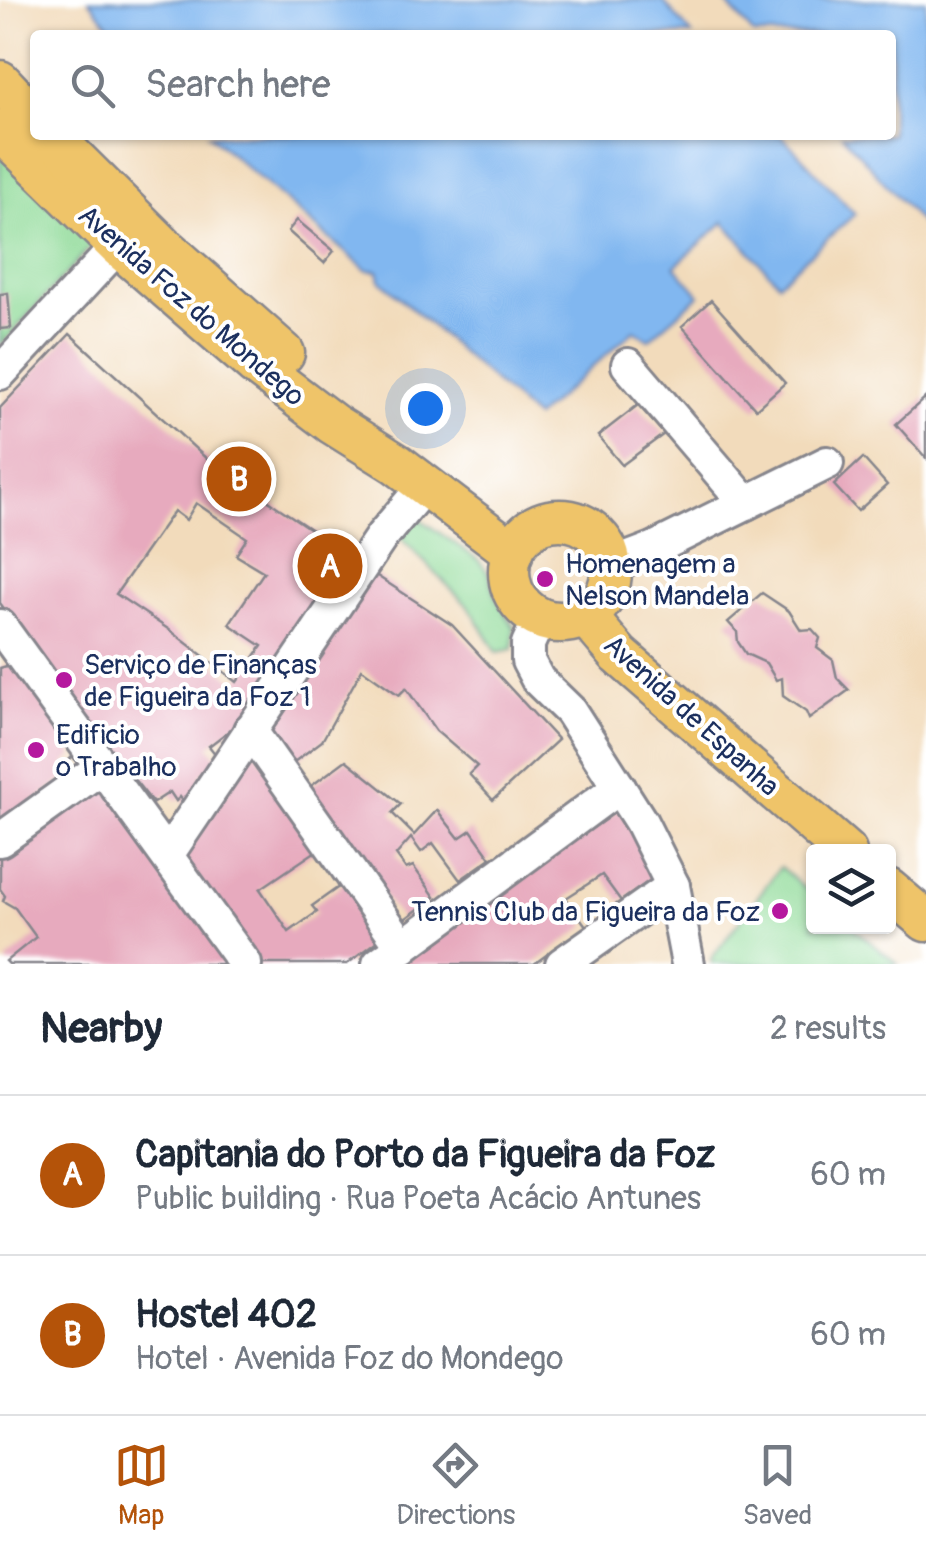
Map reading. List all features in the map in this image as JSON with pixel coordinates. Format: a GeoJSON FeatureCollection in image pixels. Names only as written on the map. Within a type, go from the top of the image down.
{"type":"FeatureCollection","features":[{"type":"Feature","properties":{"kind":"main road"},"geometry":{"type":"LineString","coordinates":[[0,82],[30,113]]}},
{"type":"Feature","properties":{"kind":"main road","name":"Avenida Foz do Mondego"},"geometry":{"type":"LineString","coordinates":[[0,130],[347,410],[411,475]]}},
{"type":"Feature","properties":{"kind":"main road","name":"Avenida Foz do Mondego"},"geometry":{"type":"LineString","coordinates":[[55,140],[123,229],[229,342],[333,424],[411,475],[513,552]]}},
{"type":"Feature","properties":{"kind":"main road"},"geometry":{"type":"LineString","coordinates":[[567,520],[595,534],[605,546],[611,565],[607,592],[601,603],[586,616],[556,622],[540,618],[516,598],[510,583],[513,552],[533,528],[549,521],[567,520]]}},
{"type":"Feature","properties":{"kind":"main road","name":"Avenida de Espanha"},"geometry":{"type":"LineString","coordinates":[[586,616],[629,664],[837,844]]}},
{"type":"Feature","properties":{"kind":"main road"},"geometry":{"type":"LineString","coordinates":[[896,895],[926,921]]}},
{"type":"Feature","properties":{"kind":"street"},"geometry":{"type":"LineString","coordinates":[[0,373],[123,229]]}},
{"type":"Feature","properties":{"kind":"street"},"geometry":{"type":"LineString","coordinates":[[628,366],[746,503]]}},
{"type":"Feature","properties":{"kind":"street"},"geometry":{"type":"LineString","coordinates":[[611,565],[827,463]]}},
{"type":"Feature","properties":{"kind":"street"},"geometry":{"type":"LineString","coordinates":[[167,854],[382,536],[411,475]]}},
{"type":"Feature","properties":{"kind":"street"},"geometry":{"type":"LineString","coordinates":[[540,618],[528,644],[528,661],[538,680],[570,710],[641,822],[673,886],[688,964]]}},
{"type":"Feature","properties":{"kind":"street"},"geometry":{"type":"LineString","coordinates":[[0,626],[245,964]]}},
{"type":"Feature","properties":{"kind":"street"},"geometry":{"type":"LineString","coordinates":[[250,730],[391,956],[619,788]]}},
{"type":"Feature","properties":{"kind":"street"},"geometry":{"type":"LineString","coordinates":[[0,840],[102,767]]}},
{"type":"Feature","properties":{"kind":"street"},"geometry":{"type":"LineString","coordinates":[[562,964],[673,886]]}},
{"type":"Feature","properties":{"kind":"green space"},"geometry":{"type":"Polygon","coordinates":[[[0,146],[96,241],[0,346],[0,146]]]}},
{"type":"Feature","properties":{"kind":"green space"},"geometry":{"type":"Polygon","coordinates":[[[415,519],[477,559],[489,573],[496,598],[514,627],[513,649],[497,652],[470,608],[402,539],[401,535],[415,519]]]}},
{"type":"Feature","properties":{"kind":"green space","name":"Tennis Club da Figueira da Foz"},"geometry":{"type":"Polygon","coordinates":[[[780,867],[806,889],[806,934],[861,934],[898,964],[712,964],[711,959],[780,867]]]}},
{"type":"Feature","properties":{"kind":"water"},"geometry":{"type":"Polygon","coordinates":[[[89,0],[662,0],[688,30],[113,30],[89,0]]]}},
{"type":"Feature","properties":{"kind":"water"},"geometry":{"type":"Polygon","coordinates":[[[724,0],[926,0],[926,229],[846,140],[896,140],[896,30],[750,30],[724,0]]]}},
{"type":"Feature","properties":{"kind":"water"},"geometry":{"type":"Polygon","coordinates":[[[215,140],[786,140],[855,214],[778,283],[724,222],[675,266],[700,295],[649,339],[634,330],[535,418],[380,280],[378,271],[366,270],[215,140]]]}},
{"type":"Feature","properties":{"kind":"building"},"geometry":{"type":"Polygon","coordinates":[[[297,220],[334,251],[324,263],[288,231],[297,220]]]}},
{"type":"Feature","properties":{"kind":"building"},"geometry":{"type":"Polygon","coordinates":[[[8,293],[11,328],[0,329],[0,294],[8,293]]]}},
{"type":"Feature","properties":{"kind":"building"},"geometry":{"type":"Polygon","coordinates":[[[711,300],[785,383],[756,409],[682,326],[711,300]]]}},
{"type":"Feature","properties":{"kind":"building"},"geometry":{"type":"Polygon","coordinates":[[[70,334],[209,461],[358,561],[265,703],[209,746],[220,760],[199,776],[208,788],[187,806],[180,797],[176,801],[170,792],[153,803],[0,603],[0,408],[70,334]],[[196,503],[186,520],[174,511],[116,594],[237,682],[262,646],[229,624],[264,572],[236,555],[247,538],[196,503]]]}},
{"type":"Feature","properties":{"kind":"building"},"geometry":{"type":"Polygon","coordinates":[[[926,397],[926,458],[896,424],[926,397]]]}},
{"type":"Feature","properties":{"kind":"building"},"geometry":{"type":"Polygon","coordinates":[[[638,405],[664,434],[622,465],[598,436],[638,405]]]}},
{"type":"Feature","properties":{"kind":"building"},"geometry":{"type":"Polygon","coordinates":[[[863,458],[887,485],[858,511],[834,485],[863,458]]]}},
{"type":"Feature","properties":{"kind":"building"},"geometry":{"type":"Polygon","coordinates":[[[371,572],[452,625],[558,740],[493,800],[469,774],[477,766],[436,731],[406,688],[399,695],[362,669],[322,741],[290,765],[267,734],[371,572]]]}},
{"type":"Feature","properties":{"kind":"building"},"geometry":{"type":"Polygon","coordinates":[[[762,593],[789,611],[801,630],[812,629],[820,638],[817,648],[833,660],[837,678],[849,690],[809,719],[806,712],[783,696],[782,678],[776,680],[766,663],[746,654],[728,622],[762,593]]]}},
{"type":"Feature","properties":{"kind":"building","name":"Edificio o Trabalho"},"geometry":{"type":"Polygon","coordinates":[[[13,664],[72,744],[72,757],[65,764],[68,775],[0,830],[0,668],[13,664]]]}},
{"type":"Feature","properties":{"kind":"building"},"geometry":{"type":"Polygon","coordinates":[[[254,749],[325,845],[260,889],[289,932],[317,912],[312,906],[350,879],[390,932],[347,964],[258,964],[183,858],[254,749]]]}},
{"type":"Feature","properties":{"kind":"building"},"geometry":{"type":"Polygon","coordinates":[[[346,760],[401,804],[392,813],[414,835],[437,810],[459,838],[471,830],[491,858],[460,880],[433,843],[421,852],[411,838],[396,855],[406,869],[413,866],[435,897],[402,921],[307,789],[346,760]]]}},
{"type":"Feature","properties":{"kind":"building"},"geometry":{"type":"Polygon","coordinates":[[[100,778],[232,964],[6,961],[36,937],[15,908],[3,901],[0,851],[100,778]]]}},
{"type":"Feature","properties":{"kind":"building"},"geometry":{"type":"Polygon","coordinates":[[[620,809],[660,873],[621,901],[602,875],[566,898],[586,926],[534,964],[401,964],[620,809]]]}},
{"type":"Feature","properties":{"kind":"place","name":"Hostel 402"},"geometry":{"type":"Point","coordinates":[239,479]}},
{"type":"Feature","properties":{"kind":"place","name":"Capitania do Porto da Figueira da Foz"},"geometry":{"type":"Point","coordinates":[330,566]}},
{"type":"Feature","properties":{"kind":"place","name":"Homenagem a Nelson Mandela"},"geometry":{"type":"Point","coordinates":[545,579]}},
{"type":"Feature","properties":{"kind":"place","name":"Serviço de Finanças de Figueira da Foz 1"},"geometry":{"type":"Point","coordinates":[64,680]}},
{"type":"Feature","properties":{"kind":"place","name":"Edificio o Trabalho"},"geometry":{"type":"Point","coordinates":[36,750]}},
{"type":"Feature","properties":{"kind":"place","name":"Tennis Club da Figueira da Foz"},"geometry":{"type":"Point","coordinates":[780,911]}}]}
